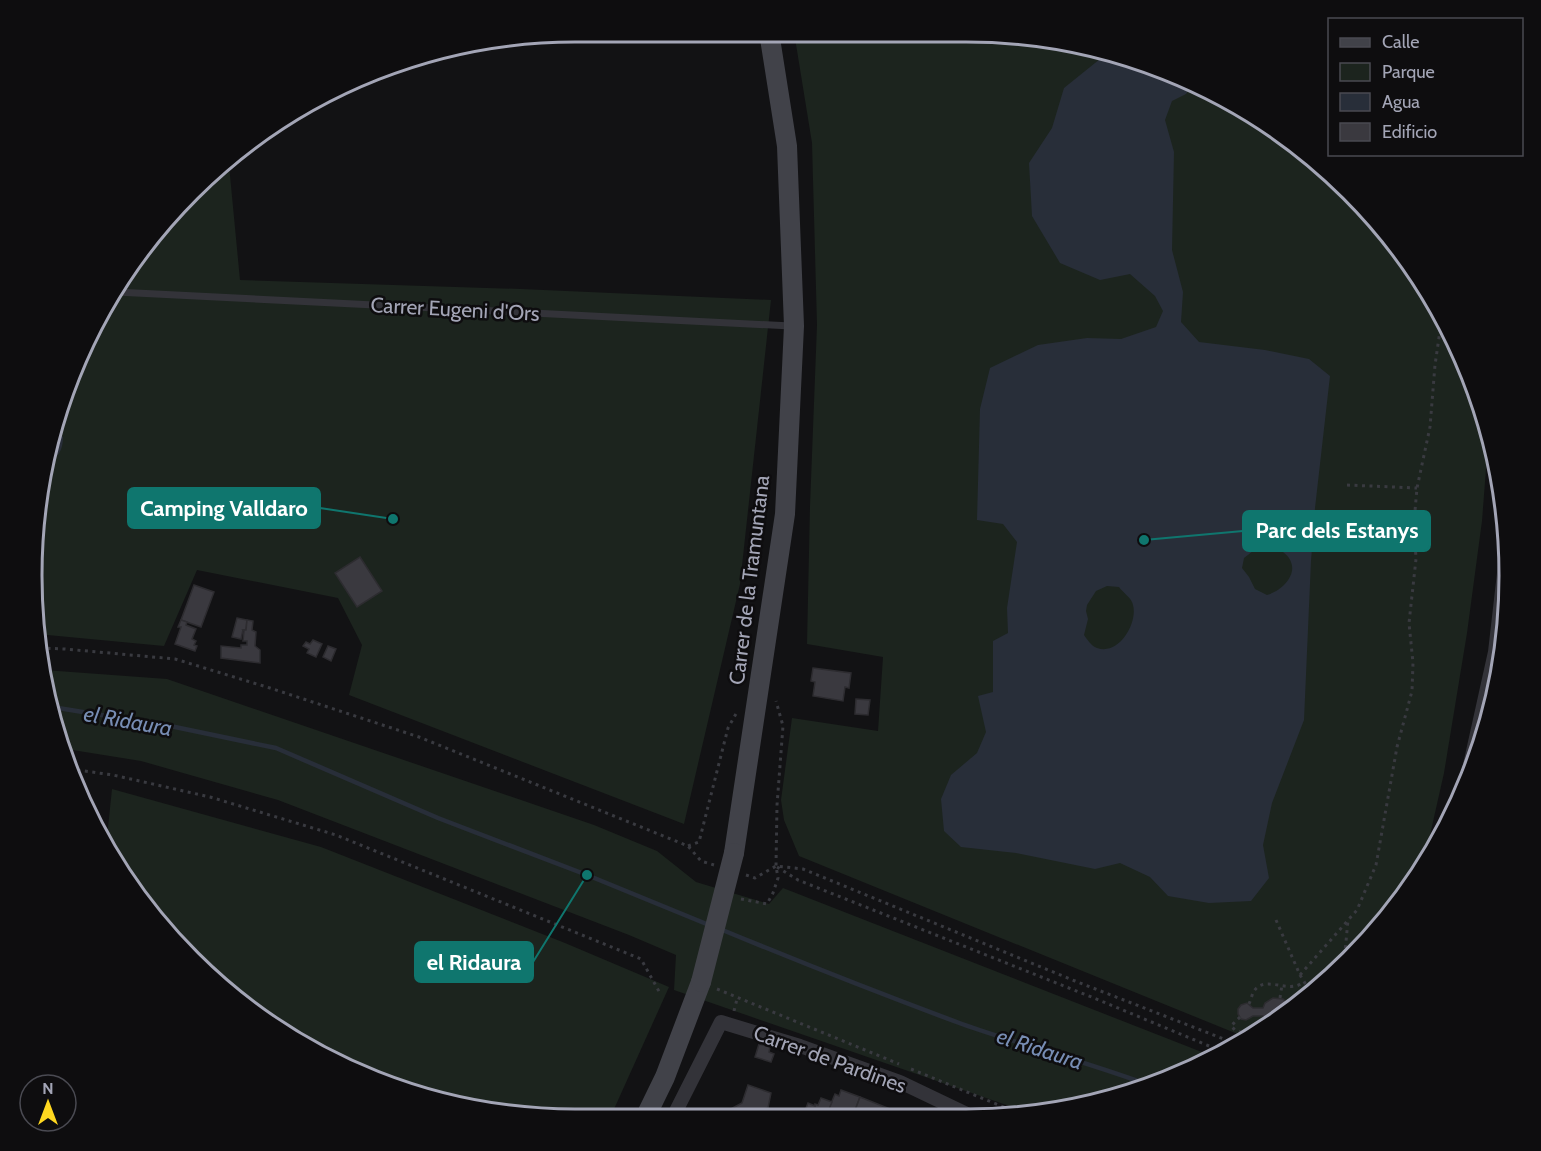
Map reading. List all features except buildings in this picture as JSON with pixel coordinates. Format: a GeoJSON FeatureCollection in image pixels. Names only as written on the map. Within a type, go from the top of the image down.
{"type":"FeatureCollection","features":[{"type":"Feature","properties":{"kind":"main road","name":"Carrer de la Tramuntana"},"geometry":{"type":"LineString","coordinates":[[649,1109],[665,1077],[701,982],[734,854],[784,514],[794,326],[787,146],[771,42]]}},
{"type":"Feature","properties":{"kind":"street"},"geometry":{"type":"LineString","coordinates":[[1486,694],[1489,677]]}},
{"type":"Feature","properties":{"kind":"street","name":"Carrer de Pardines"},"geometry":{"type":"LineString","coordinates":[[677,1109],[721,1022],[800,1046],[900,1083],[956,1109]]}},
{"type":"Feature","properties":{"kind":"lane","name":"Carrer Eugeni d'Ors"},"geometry":{"type":"LineString","coordinates":[[124,292],[794,326]]}},
{"type":"Feature","properties":{"kind":"path"},"geometry":{"type":"LineString","coordinates":[[1300,975],[1357,910],[1376,865],[1397,747],[1412,691],[1413,663],[1409,623],[1416,559],[1414,522],[1417,488],[1430,427],[1440,332]]}},
{"type":"Feature","properties":{"kind":"path"},"geometry":{"type":"LineString","coordinates":[[1347,485],[1417,488]]}},
{"type":"Feature","properties":{"kind":"path"},"geometry":{"type":"LineString","coordinates":[[47,648],[175,658],[418,737],[688,846]]}},
{"type":"Feature","properties":{"kind":"path"},"geometry":{"type":"LineString","coordinates":[[79,770],[113,775],[210,797],[336,835],[641,959],[661,995]]}},
{"type":"Feature","properties":{"kind":"path"},"geometry":{"type":"LineString","coordinates":[[735,898],[767,904],[778,878],[776,866]]}},
{"type":"Feature","properties":{"kind":"path"},"geometry":{"type":"LineString","coordinates":[[776,866],[803,868],[1075,981],[1227,1040]]}},
{"type":"Feature","properties":{"kind":"path"},"geometry":{"type":"LineString","coordinates":[[776,866],[798,880],[1213,1048]]}},
{"type":"Feature","properties":{"kind":"path"},"geometry":{"type":"LineString","coordinates":[[1276,920],[1306,986]]}},
{"type":"Feature","properties":{"kind":"path"},"geometry":{"type":"LineString","coordinates":[[1345,951],[1348,920]]}},
{"type":"Feature","properties":{"kind":"path"},"geometry":{"type":"LineString","coordinates":[[701,982],[737,999],[1004,1107]]}},
{"type":"Feature","properties":{"kind":"path"},"geometry":{"type":"LineString","coordinates":[[1249,1004],[1254,991],[1262,985],[1297,986],[1304,982]]}},
{"type":"Feature","properties":{"kind":"path"},"geometry":{"type":"LineString","coordinates":[[1280,998],[1282,986]]}},
{"type":"Feature","properties":{"kind":"path"},"geometry":{"type":"LineString","coordinates":[[1240,1017],[1231,1026],[1242,1032]]}},
{"type":"Feature","properties":{"kind":"green space"},"geometry":{"type":"Polygon","coordinates":[[[796,42],[1000,43],[1070,52],[1137,70],[1232,113],[1290,152],[1317,174],[1343,198],[1389,251],[1428,309],[1444,340],[1471,404],[1487,461],[1482,521],[1467,633],[1444,773],[1429,841],[1389,900],[1343,953],[1290,999],[1238,1034],[799,856],[784,820],[781,800],[792,718],[878,731],[883,657],[807,644],[817,325],[812,143],[796,42]]]}},
{"type":"Feature","properties":{"kind":"green space"},"geometry":{"type":"Polygon","coordinates":[[[229,170],[240,280],[771,300],[740,584],[684,824],[349,695],[362,645],[338,598],[197,570],[164,646],[46,635],[42,576],[47,506],[52,471],[70,404],[113,309],[152,251],[174,224],[229,170]]]}},
{"type":"Feature","properties":{"kind":"green space"},"geometry":{"type":"Polygon","coordinates":[[[51,670],[167,679],[594,825],[657,851],[696,882],[769,904],[783,888],[1204,1053],[1137,1081],[1104,1091],[1070,1099],[1011,1107],[674,990],[676,955],[629,935],[278,800],[141,761],[71,750],[60,714],[51,670]]]}},
{"type":"Feature","properties":{"kind":"green space"},"geometry":{"type":"Polygon","coordinates":[[[112,789],[321,847],[565,943],[669,987],[614,1109],[541,1108],[471,1099],[437,1091],[404,1081],[340,1054],[309,1038],[251,999],[198,953],[174,927],[132,872],[108,831],[112,789]]]}},
{"type":"Feature","properties":{"kind":"water"},"geometry":{"type":"Polygon","coordinates":[[[1100,59],[1137,70],[1188,91],[1172,101],[1165,120],[1174,152],[1172,250],[1183,292],[1181,322],[1199,342],[1265,350],[1309,359],[1330,376],[1315,508],[1304,720],[1272,803],[1263,845],[1269,878],[1251,901],[1209,903],[1168,896],[1150,877],[1120,863],[1095,869],[1016,853],[961,847],[944,831],[941,799],[951,775],[977,753],[986,732],[978,696],[993,692],[993,641],[1008,633],[1007,608],[1017,542],[1003,524],[977,520],[980,409],[990,368],[1038,345],[1087,338],[1121,339],[1156,327],[1163,311],[1155,296],[1130,274],[1100,280],[1060,263],[1032,216],[1029,163],[1052,128],[1064,88],[1100,59]],[[1269,547],[1253,551],[1244,558],[1242,568],[1255,589],[1267,595],[1280,588],[1290,578],[1292,565],[1283,552],[1269,547]],[[1107,586],[1096,591],[1087,605],[1088,619],[1084,635],[1097,648],[1113,647],[1130,629],[1134,612],[1133,605],[1119,587],[1107,586]]]}},
{"type":"Feature","properties":{"kind":"water"},"geometry":{"type":"Polygon","coordinates":[[[61,435],[63,437],[62,445],[55,457],[61,435]]]}},
{"type":"Feature","properties":{"kind":"waterway","name":"el Ridaura"},"geometry":{"type":"LineString","coordinates":[[59,708],[175,727],[276,748],[438,818],[709,925]]}},
{"type":"Feature","properties":{"kind":"waterway","name":"el Ridaura"},"geometry":{"type":"LineString","coordinates":[[720,929],[962,1024],[1137,1081]]}},
{"type":"Feature","properties":{"kind":"place","name":"Camping Valldaro"},"geometry":{"type":"Point","coordinates":[393,519]}},
{"type":"Feature","properties":{"kind":"place","name":"Parc dels Estanys"},"geometry":{"type":"Point","coordinates":[1144,540]}},
{"type":"Feature","properties":{"kind":"place","name":"el Ridaura"},"geometry":{"type":"Point","coordinates":[587,875]}}]}
